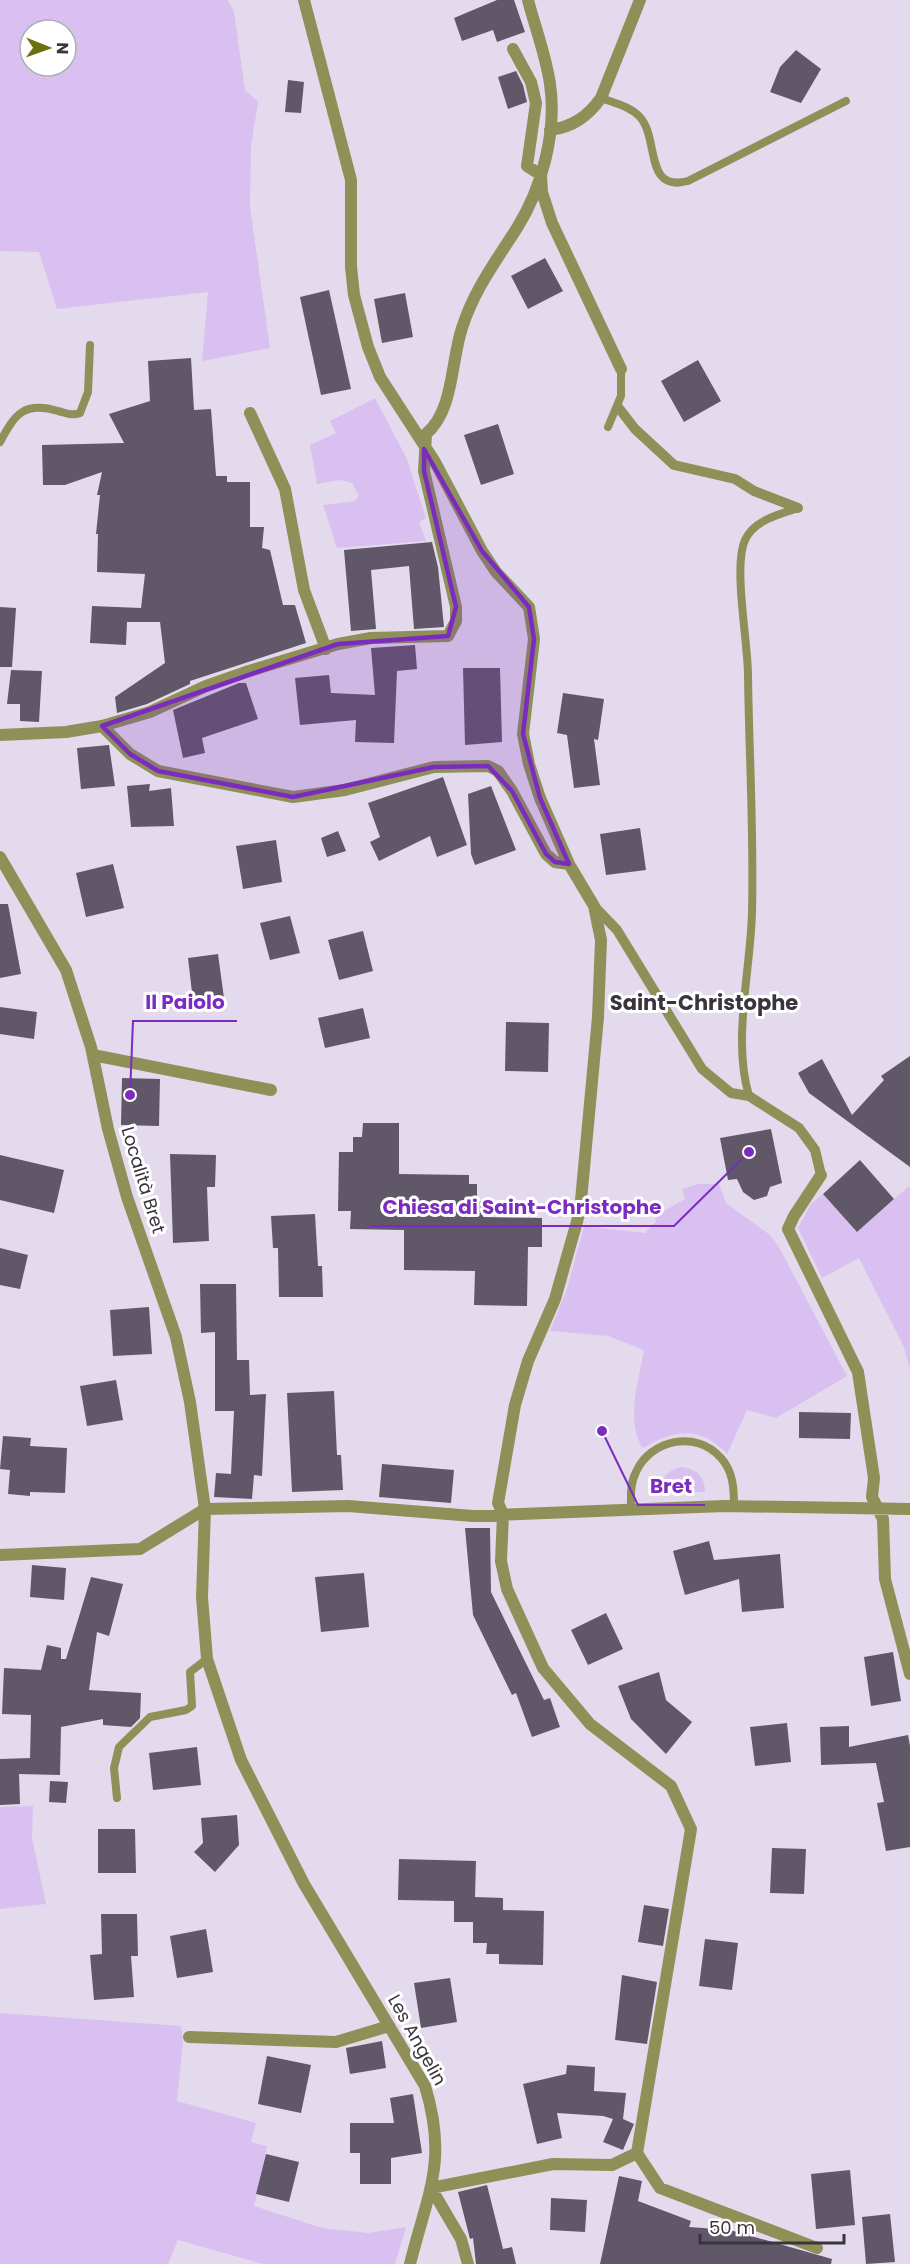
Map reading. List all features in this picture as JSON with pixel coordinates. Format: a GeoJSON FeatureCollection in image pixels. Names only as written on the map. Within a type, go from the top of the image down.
{"type":"FeatureCollection","features":[{"type":"Feature","properties":{"kind":"street"},"geometry":{"type":"LineString","coordinates":[[304,0],[351,180],[351,267],[360,315],[380,377],[457,502],[482,551],[496,572],[529,607],[534,639],[524,705],[523,734],[529,764],[540,798],[569,864],[594,906],[617,930],[702,1069],[731,1093],[749,1096],[799,1128],[810,1140],[815,1150],[821,1175],[794,1215],[788,1229],[858,1372],[874,1478],[872,1497],[883,1519],[885,1579],[910,1674]]}},
{"type":"Feature","properties":{"kind":"street"},"geometry":{"type":"LineString","coordinates":[[0,735],[66,732],[102,726],[150,712],[206,686],[249,671],[326,649],[371,638],[440,639],[448,636],[453,630],[456,607],[424,471],[424,448],[426,434],[435,426],[443,405],[461,328],[477,291],[518,226],[541,175],[550,130],[550,84],[528,0]]}},
{"type":"Feature","properties":{"kind":"street"},"geometry":{"type":"LineString","coordinates":[[550,130],[564,128],[587,116],[601,98],[640,0]]}},
{"type":"Feature","properties":{"kind":"street"},"geometry":{"type":"LineString","coordinates":[[513,49],[531,82],[536,103],[527,166],[541,175]]}},
{"type":"Feature","properties":{"kind":"street"},"geometry":{"type":"LineString","coordinates":[[541,175],[542,192],[552,223],[621,369]]}},
{"type":"Feature","properties":{"kind":"street"},"geometry":{"type":"LineString","coordinates":[[618,407],[634,429],[674,465],[735,479],[754,491],[798,508]]}},
{"type":"Feature","properties":{"kind":"street"},"geometry":{"type":"LineString","coordinates":[[250,413],[285,489],[304,590],[326,649]]}},
{"type":"Feature","properties":{"kind":"street"},"geometry":{"type":"LineString","coordinates":[[102,726],[130,754],[158,771],[292,797],[345,790],[434,767],[488,766],[498,771],[512,791],[546,854],[555,862],[569,864]]}},
{"type":"Feature","properties":{"kind":"street","name":"Località Bret"},"geometry":{"type":"LineString","coordinates":[[0,857],[66,970],[93,1055],[108,1129],[127,1197],[176,1337],[190,1402],[205,1509],[202,1597],[207,1659]]}},
{"type":"Feature","properties":{"kind":"street"},"geometry":{"type":"LineString","coordinates":[[594,906],[601,940],[598,1017],[580,1211],[555,1299],[528,1361],[515,1405],[498,1503],[503,1514],[501,1561],[507,1589],[543,1668],[590,1724],[671,1786],[691,1829],[637,2153],[660,2188],[817,2248]]}},
{"type":"Feature","properties":{"kind":"street"},"geometry":{"type":"LineString","coordinates":[[93,1055],[272,1090]]}},
{"type":"Feature","properties":{"kind":"street"},"geometry":{"type":"LineString","coordinates":[[0,1555],[140,1549],[205,1509],[348,1506],[444,1515],[734,1506],[910,1509]]}},
{"type":"Feature","properties":{"kind":"street","name":"Les Angelin"},"geometry":{"type":"LineString","coordinates":[[207,1659],[241,1760],[304,1884],[425,2086],[435,2119],[436,2161],[410,2264]]}},
{"type":"Feature","properties":{"kind":"street"},"geometry":{"type":"LineString","coordinates":[[189,2037],[336,2042],[389,2026]]}},
{"type":"Feature","properties":{"kind":"street"},"geometry":{"type":"LineString","coordinates":[[468,2264],[461,2239],[431,2188],[553,2164],[612,2165],[637,2153]]}},
{"type":"Feature","properties":{"kind":"lane"},"geometry":{"type":"LineString","coordinates":[[601,98],[630,109],[640,117],[647,126],[656,169],[666,180],[677,184],[688,181],[846,101]]}},
{"type":"Feature","properties":{"kind":"lane"},"geometry":{"type":"LineString","coordinates":[[0,442],[19,413],[31,408],[44,407],[74,415],[81,413],[88,392],[90,345]]}},
{"type":"Feature","properties":{"kind":"lane"},"geometry":{"type":"LineString","coordinates":[[608,427],[618,407],[621,369]]}},
{"type":"Feature","properties":{"kind":"lane"},"geometry":{"type":"LineString","coordinates":[[749,1096],[745,1082],[743,1011],[753,908],[748,658],[740,561],[745,540],[754,528],[773,517],[798,508]]}},
{"type":"Feature","properties":{"kind":"lane"},"geometry":{"type":"LineString","coordinates":[[631,1508],[634,1473],[643,1459],[656,1448],[673,1441],[690,1441],[706,1446],[720,1457],[730,1471],[734,1488],[734,1506]]}},
{"type":"Feature","properties":{"kind":"lane"},"geometry":{"type":"LineString","coordinates":[[117,1798],[114,1768],[119,1748],[150,1717],[186,1710],[192,1706],[190,1672],[207,1659]]}},
{"type":"Feature","properties":{"kind":"highlighted area"},"geometry":{"type":"Polygon","coordinates":[[[424,449],[482,551],[529,607],[534,639],[523,734],[540,798],[569,864],[555,862],[546,854],[512,791],[488,766],[434,767],[293,797],[158,771],[130,754],[102,726],[338,644],[448,636],[456,607],[424,471],[424,449]]]}},
{"type":"Feature","properties":{"kind":"shaded area"},"geometry":{"type":"Polygon","coordinates":[[[0,0],[228,0],[234,12],[245,90],[258,102],[251,146],[250,207],[270,348],[202,361],[208,292],[57,309],[39,252],[0,251],[0,0]]]}},
{"type":"Feature","properties":{"kind":"shaded area"},"geometry":{"type":"Polygon","coordinates":[[[375,398],[406,457],[426,518],[419,522],[426,541],[337,548],[323,505],[355,501],[359,496],[352,483],[340,480],[317,484],[310,445],[336,433],[330,421],[375,398]]]}},
{"type":"Feature","properties":{"kind":"shaded area"},"geometry":{"type":"Polygon","coordinates":[[[698,1184],[719,1184],[726,1203],[770,1235],[779,1247],[847,1376],[776,1418],[747,1410],[727,1454],[707,1438],[686,1433],[665,1437],[643,1448],[638,1438],[634,1414],[644,1350],[608,1336],[550,1331],[567,1289],[584,1226],[645,1233],[656,1221],[655,1216],[685,1199],[682,1189],[698,1184]]]}},
{"type":"Feature","properties":{"kind":"shaded area"},"geometry":{"type":"Polygon","coordinates":[[[908,1187],[910,1188],[910,1369],[904,1347],[859,1258],[822,1278],[798,1228],[811,1204],[823,1194],[857,1232],[908,1187]]]}},
{"type":"Feature","properties":{"kind":"shaded area"},"geometry":{"type":"Polygon","coordinates":[[[682,1467],[692,1470],[702,1478],[705,1492],[660,1493],[661,1483],[665,1476],[672,1470],[682,1467]]]}},
{"type":"Feature","properties":{"kind":"shaded area"},"geometry":{"type":"Polygon","coordinates":[[[33,1806],[32,1838],[46,1904],[0,1909],[0,1807],[33,1806]]]}},
{"type":"Feature","properties":{"kind":"shaded area"},"geometry":{"type":"Polygon","coordinates":[[[0,2013],[181,2026],[183,2041],[177,2101],[256,2123],[251,2142],[267,2146],[254,2206],[322,2228],[368,2233],[406,2227],[395,2264],[263,2264],[178,2240],[168,2264],[0,2264],[0,2013]]]}},
{"type":"Feature","properties":{"kind":"building"},"geometry":{"type":"Polygon","coordinates":[[[497,0],[514,0],[525,32],[497,42],[493,30],[462,41],[454,18],[497,0]]]}},
{"type":"Feature","properties":{"kind":"building"},"geometry":{"type":"Polygon","coordinates":[[[796,50],[821,69],[801,103],[770,92],[780,67],[796,50]]]}},
{"type":"Feature","properties":{"kind":"building"},"geometry":{"type":"Polygon","coordinates":[[[516,71],[523,85],[527,102],[508,109],[498,77],[516,71]]]}},
{"type":"Feature","properties":{"kind":"building"},"geometry":{"type":"Polygon","coordinates":[[[288,80],[304,82],[301,113],[285,112],[288,80]]]}},
{"type":"Feature","properties":{"kind":"building"},"geometry":{"type":"Polygon","coordinates":[[[545,258],[563,291],[528,309],[511,276],[545,258]]]}},
{"type":"Feature","properties":{"kind":"building"},"geometry":{"type":"Polygon","coordinates":[[[329,290],[351,389],[321,395],[300,297],[329,290]]]}},
{"type":"Feature","properties":{"kind":"building"},"geometry":{"type":"Polygon","coordinates":[[[405,293],[413,337],[382,343],[374,299],[405,293]]]}},
{"type":"Feature","properties":{"kind":"building"},"geometry":{"type":"Polygon","coordinates":[[[191,358],[194,410],[211,409],[216,476],[227,476],[227,482],[250,482],[250,527],[264,527],[262,548],[270,550],[283,605],[295,605],[306,643],[190,681],[190,684],[147,704],[117,713],[115,697],[165,663],[160,622],[127,622],[126,645],[90,643],[92,606],[141,608],[145,574],[97,572],[98,534],[96,534],[100,495],[97,495],[102,472],[65,485],[43,485],[42,445],[124,443],[109,414],[150,401],[148,361],[191,358]]]}},
{"type":"Feature","properties":{"kind":"building"},"geometry":{"type":"Polygon","coordinates":[[[698,360],[721,401],[684,422],[661,381],[698,360]]]}},
{"type":"Feature","properties":{"kind":"building"},"geometry":{"type":"Polygon","coordinates":[[[498,424],[514,474],[481,485],[464,435],[498,424]]]}},
{"type":"Feature","properties":{"kind":"building"},"geometry":{"type":"Polygon","coordinates":[[[432,542],[438,567],[444,627],[414,629],[409,566],[371,570],[376,629],[351,631],[344,550],[432,542]]]}},
{"type":"Feature","properties":{"kind":"building"},"geometry":{"type":"Polygon","coordinates":[[[0,607],[16,608],[12,667],[0,667],[0,607]]]}},
{"type":"Feature","properties":{"kind":"building"},"geometry":{"type":"Polygon","coordinates":[[[415,645],[417,669],[397,671],[394,743],[355,742],[356,720],[300,725],[295,678],[329,675],[331,693],[375,695],[371,648],[415,645]]]}},
{"type":"Feature","properties":{"kind":"building"},"geometry":{"type":"Polygon","coordinates":[[[463,668],[500,668],[502,742],[465,745],[463,668]]]}},
{"type":"Feature","properties":{"kind":"building"},"geometry":{"type":"Polygon","coordinates":[[[11,670],[42,671],[39,722],[20,721],[20,704],[7,704],[11,670]]]}},
{"type":"Feature","properties":{"kind":"building"},"geometry":{"type":"Polygon","coordinates":[[[239,683],[246,683],[258,719],[202,738],[205,753],[183,758],[173,710],[239,683]]]}},
{"type":"Feature","properties":{"kind":"building"},"geometry":{"type":"Polygon","coordinates":[[[563,693],[604,699],[598,740],[594,739],[600,785],[574,788],[567,735],[557,733],[563,693]]]}},
{"type":"Feature","properties":{"kind":"building"},"geometry":{"type":"Polygon","coordinates":[[[109,745],[115,786],[81,789],[77,748],[109,745]]]}},
{"type":"Feature","properties":{"kind":"building"},"geometry":{"type":"Polygon","coordinates":[[[443,777],[467,845],[437,857],[430,836],[379,861],[370,842],[380,837],[368,803],[443,777]]]}},
{"type":"Feature","properties":{"kind":"building"},"geometry":{"type":"Polygon","coordinates":[[[150,784],[149,791],[171,788],[174,826],[131,827],[127,786],[150,784]]]}},
{"type":"Feature","properties":{"kind":"building"},"geometry":{"type":"Polygon","coordinates":[[[491,786],[516,850],[475,865],[471,854],[468,794],[491,786]]]}},
{"type":"Feature","properties":{"kind":"building"},"geometry":{"type":"Polygon","coordinates":[[[640,828],[646,870],[606,875],[600,834],[640,828]]]}},
{"type":"Feature","properties":{"kind":"building"},"geometry":{"type":"Polygon","coordinates":[[[338,831],[346,851],[327,857],[321,838],[338,831]]]}},
{"type":"Feature","properties":{"kind":"building"},"geometry":{"type":"Polygon","coordinates":[[[276,840],[282,882],[243,889],[236,846],[276,840]]]}},
{"type":"Feature","properties":{"kind":"building"},"geometry":{"type":"Polygon","coordinates":[[[113,864],[124,908],[86,917],[76,873],[113,864]]]}},
{"type":"Feature","properties":{"kind":"building"},"geometry":{"type":"Polygon","coordinates":[[[0,904],[8,904],[21,974],[0,978],[0,904]]]}},
{"type":"Feature","properties":{"kind":"building"},"geometry":{"type":"Polygon","coordinates":[[[290,916],[300,953],[270,960],[260,923],[290,916]]]}},
{"type":"Feature","properties":{"kind":"building"},"geometry":{"type":"Polygon","coordinates":[[[363,931],[373,971],[339,980],[328,940],[363,931]]]}},
{"type":"Feature","properties":{"kind":"building"},"geometry":{"type":"Polygon","coordinates":[[[218,954],[224,998],[193,1001],[188,958],[218,954]]]}},
{"type":"Feature","properties":{"kind":"building"},"geometry":{"type":"Polygon","coordinates":[[[0,1007],[37,1012],[34,1039],[0,1034],[0,1007]]]}},
{"type":"Feature","properties":{"kind":"building"},"geometry":{"type":"Polygon","coordinates":[[[363,1008],[370,1038],[325,1048],[318,1018],[363,1008]]]}},
{"type":"Feature","properties":{"kind":"building"},"geometry":{"type":"Polygon","coordinates":[[[506,1022],[549,1023],[548,1072],[505,1071],[506,1022]]]}},
{"type":"Feature","properties":{"kind":"building"},"geometry":{"type":"Polygon","coordinates":[[[910,1056],[910,1167],[809,1093],[798,1073],[822,1059],[852,1115],[884,1080],[881,1076],[910,1056]]]}},
{"type":"Feature","properties":{"kind":"building"},"geometry":{"type":"Polygon","coordinates":[[[122,1078],[160,1079],[159,1126],[121,1125],[122,1078]]]}},
{"type":"Feature","properties":{"kind":"building"},"geometry":{"type":"Polygon","coordinates":[[[363,1123],[399,1123],[399,1174],[469,1175],[469,1184],[477,1184],[477,1201],[483,1201],[483,1217],[542,1218],[542,1247],[528,1247],[527,1306],[474,1305],[475,1271],[404,1270],[404,1230],[350,1229],[351,1211],[338,1211],[339,1152],[353,1152],[353,1137],[362,1137],[363,1123]]]}},
{"type":"Feature","properties":{"kind":"building"},"geometry":{"type":"Polygon","coordinates":[[[771,1129],[782,1183],[770,1187],[767,1196],[754,1200],[743,1192],[737,1179],[728,1180],[720,1138],[771,1129]]]}},
{"type":"Feature","properties":{"kind":"building"},"geometry":{"type":"Polygon","coordinates":[[[170,1154],[216,1155],[215,1187],[207,1187],[209,1241],[173,1243],[170,1154]]]}},
{"type":"Feature","properties":{"kind":"building"},"geometry":{"type":"Polygon","coordinates":[[[0,1155],[64,1170],[54,1213],[0,1200],[0,1155]]]}},
{"type":"Feature","properties":{"kind":"building"},"geometry":{"type":"Polygon","coordinates":[[[860,1160],[894,1199],[857,1232],[823,1194],[860,1160]]]}},
{"type":"Feature","properties":{"kind":"building"},"geometry":{"type":"Polygon","coordinates":[[[315,1214],[318,1266],[322,1266],[323,1297],[279,1297],[278,1248],[273,1248],[271,1216],[315,1214]]]}},
{"type":"Feature","properties":{"kind":"building"},"geometry":{"type":"Polygon","coordinates":[[[0,1248],[28,1255],[20,1289],[0,1285],[0,1248]]]}},
{"type":"Feature","properties":{"kind":"building"},"geometry":{"type":"Polygon","coordinates":[[[200,1284],[236,1284],[237,1360],[249,1360],[250,1395],[266,1394],[262,1476],[254,1475],[252,1499],[214,1497],[216,1473],[231,1474],[234,1411],[215,1411],[215,1332],[201,1333],[200,1284]]]}},
{"type":"Feature","properties":{"kind":"building"},"geometry":{"type":"Polygon","coordinates":[[[149,1307],[152,1354],[113,1356],[110,1310],[149,1307]]]}},
{"type":"Feature","properties":{"kind":"building"},"geometry":{"type":"Polygon","coordinates":[[[116,1380],[123,1420],[87,1426],[80,1386],[116,1380]]]}},
{"type":"Feature","properties":{"kind":"building"},"geometry":{"type":"Polygon","coordinates":[[[334,1391],[337,1455],[341,1455],[343,1490],[292,1492],[287,1393],[334,1391]]]}},
{"type":"Feature","properties":{"kind":"building"},"geometry":{"type":"Polygon","coordinates":[[[799,1412],[851,1413],[850,1439],[799,1438],[799,1412]]]}},
{"type":"Feature","properties":{"kind":"building"},"geometry":{"type":"Polygon","coordinates":[[[3,1436],[31,1438],[30,1446],[67,1448],[65,1493],[30,1492],[30,1496],[8,1494],[10,1470],[0,1469],[3,1436]]]}},
{"type":"Feature","properties":{"kind":"building"},"geometry":{"type":"Polygon","coordinates":[[[382,1464],[454,1470],[451,1503],[379,1497],[382,1464]]]}},
{"type":"Feature","properties":{"kind":"building"},"geometry":{"type":"Polygon","coordinates":[[[465,1528],[490,1528],[491,1592],[544,1700],[550,1698],[560,1727],[532,1737],[516,1693],[512,1695],[473,1615],[465,1528]]]}},
{"type":"Feature","properties":{"kind":"building"},"geometry":{"type":"Polygon","coordinates":[[[709,1541],[714,1560],[780,1554],[784,1608],[742,1612],[739,1579],[685,1595],[673,1551],[709,1541]]]}},
{"type":"Feature","properties":{"kind":"building"},"geometry":{"type":"Polygon","coordinates":[[[32,1565],[66,1568],[64,1600],[30,1597],[32,1565]]]}},
{"type":"Feature","properties":{"kind":"building"},"geometry":{"type":"Polygon","coordinates":[[[364,1573],[369,1627],[321,1632],[315,1577],[364,1573]]]}},
{"type":"Feature","properties":{"kind":"building"},"geometry":{"type":"Polygon","coordinates":[[[91,1577],[123,1584],[109,1636],[97,1632],[89,1690],[141,1693],[140,1718],[131,1727],[103,1725],[103,1719],[61,1727],[60,1775],[19,1774],[20,1804],[0,1805],[0,1759],[30,1758],[31,1715],[2,1714],[4,1668],[41,1670],[47,1645],[61,1648],[61,1659],[66,1659],[91,1577]]]}},
{"type":"Feature","properties":{"kind":"building"},"geometry":{"type":"Polygon","coordinates":[[[606,1613],[623,1649],[588,1665],[571,1630],[606,1613]]]}},
{"type":"Feature","properties":{"kind":"building"},"geometry":{"type":"Polygon","coordinates":[[[893,1652],[901,1701],[871,1706],[864,1657],[893,1652]]]}},
{"type":"Feature","properties":{"kind":"building"},"geometry":{"type":"Polygon","coordinates":[[[659,1672],[666,1700],[692,1722],[666,1754],[631,1719],[618,1686],[659,1672]]]}},
{"type":"Feature","properties":{"kind":"building"},"geometry":{"type":"Polygon","coordinates":[[[787,1723],[791,1762],[755,1766],[750,1727],[787,1723]]]}},
{"type":"Feature","properties":{"kind":"building"},"geometry":{"type":"Polygon","coordinates":[[[849,1726],[849,1747],[908,1735],[910,1746],[910,1847],[886,1851],[877,1803],[884,1802],[876,1763],[821,1765],[820,1727],[849,1726]]]}},
{"type":"Feature","properties":{"kind":"building"},"geometry":{"type":"Polygon","coordinates":[[[197,1747],[201,1785],[153,1790],[149,1753],[197,1747]]]}},
{"type":"Feature","properties":{"kind":"building"},"geometry":{"type":"Polygon","coordinates":[[[50,1781],[68,1782],[66,1803],[49,1802],[50,1781]]]}},
{"type":"Feature","properties":{"kind":"building"},"geometry":{"type":"Polygon","coordinates":[[[237,1815],[239,1845],[215,1872],[194,1852],[203,1843],[201,1818],[237,1815]]]}},
{"type":"Feature","properties":{"kind":"building"},"geometry":{"type":"Polygon","coordinates":[[[98,1829],[135,1829],[136,1873],[98,1873],[98,1829]]]}},
{"type":"Feature","properties":{"kind":"building"},"geometry":{"type":"Polygon","coordinates":[[[772,1848],[806,1849],[804,1894],[770,1893],[772,1848]]]}},
{"type":"Feature","properties":{"kind":"building"},"geometry":{"type":"Polygon","coordinates":[[[399,1859],[476,1861],[475,1897],[503,1898],[503,1910],[544,1911],[543,1965],[499,1964],[499,1954],[486,1954],[487,1943],[473,1943],[473,1922],[454,1922],[454,1901],[398,1900],[399,1859]]]}},
{"type":"Feature","properties":{"kind":"building"},"geometry":{"type":"Polygon","coordinates":[[[644,1905],[669,1909],[663,1946],[638,1942],[644,1905]]]}},
{"type":"Feature","properties":{"kind":"building"},"geometry":{"type":"Polygon","coordinates":[[[101,1914],[137,1914],[138,1956],[131,1956],[134,1997],[94,2000],[90,1955],[102,1954],[101,1914]]]}},
{"type":"Feature","properties":{"kind":"building"},"geometry":{"type":"Polygon","coordinates":[[[206,1929],[213,1972],[177,1978],[170,1936],[206,1929]]]}},
{"type":"Feature","properties":{"kind":"building"},"geometry":{"type":"Polygon","coordinates":[[[705,1939],[738,1943],[732,1990],[699,1986],[705,1939]]]}},
{"type":"Feature","properties":{"kind":"building"},"geometry":{"type":"Polygon","coordinates":[[[622,1975],[657,1982],[647,2044],[615,2040],[622,1975]]]}},
{"type":"Feature","properties":{"kind":"building"},"geometry":{"type":"Polygon","coordinates":[[[450,1978],[457,2022],[421,2028],[414,1983],[450,1978]]]}},
{"type":"Feature","properties":{"kind":"building"},"geometry":{"type":"Polygon","coordinates":[[[382,2041],[386,2068],[350,2074],[346,2048],[382,2041]]]}},
{"type":"Feature","properties":{"kind":"building"},"geometry":{"type":"Polygon","coordinates":[[[267,2056],[311,2065],[301,2113],[258,2104],[267,2056]]]}},
{"type":"Feature","properties":{"kind":"building"},"geometry":{"type":"Polygon","coordinates":[[[567,2065],[595,2067],[594,2091],[626,2093],[623,2119],[634,2124],[623,2150],[603,2142],[613,2119],[603,2116],[557,2113],[562,2138],[537,2144],[523,2084],[566,2074],[567,2065]]]}},
{"type":"Feature","properties":{"kind":"building"},"geometry":{"type":"Polygon","coordinates":[[[413,2094],[422,2153],[391,2158],[391,2184],[360,2184],[360,2153],[350,2153],[350,2123],[394,2123],[390,2098],[413,2094]]]}},
{"type":"Feature","properties":{"kind":"building"},"geometry":{"type":"Polygon","coordinates":[[[266,2154],[299,2162],[289,2202],[256,2194],[266,2154]]]}},
{"type":"Feature","properties":{"kind":"building"},"geometry":{"type":"Polygon","coordinates":[[[850,2170],[855,2225],[816,2229],[811,2174],[850,2170]]]}},
{"type":"Feature","properties":{"kind":"building"},"geometry":{"type":"Polygon","coordinates":[[[619,2176],[642,2181],[638,2201],[691,2221],[689,2227],[730,2230],[832,2259],[831,2264],[600,2264],[619,2176]]]}},
{"type":"Feature","properties":{"kind":"building"},"geometry":{"type":"Polygon","coordinates":[[[487,2185],[503,2249],[512,2247],[516,2264],[476,2264],[473,2238],[470,2239],[458,2192],[487,2185]]]}},
{"type":"Feature","properties":{"kind":"building"},"geometry":{"type":"Polygon","coordinates":[[[551,2198],[587,2200],[585,2232],[550,2230],[551,2198]]]}},
{"type":"Feature","properties":{"kind":"building"},"geometry":{"type":"Polygon","coordinates":[[[890,2214],[895,2262],[866,2264],[862,2217],[890,2214]]]}},
{"type":"Feature","properties":{"kind":"place","name":"Il Paiolo"},"geometry":{"type":"Point","coordinates":[130,1095]}},
{"type":"Feature","properties":{"kind":"place","name":"Chiesa di Saint-Christophe"},"geometry":{"type":"Point","coordinates":[749,1152]}},
{"type":"Feature","properties":{"kind":"place","name":"Bret"},"geometry":{"type":"Point","coordinates":[602,1431]}},
{"type":"Feature","properties":{"kind":"district","name":"Saint-Christophe"},"geometry":{"type":"Point","coordinates":[704,1003]}}]}
